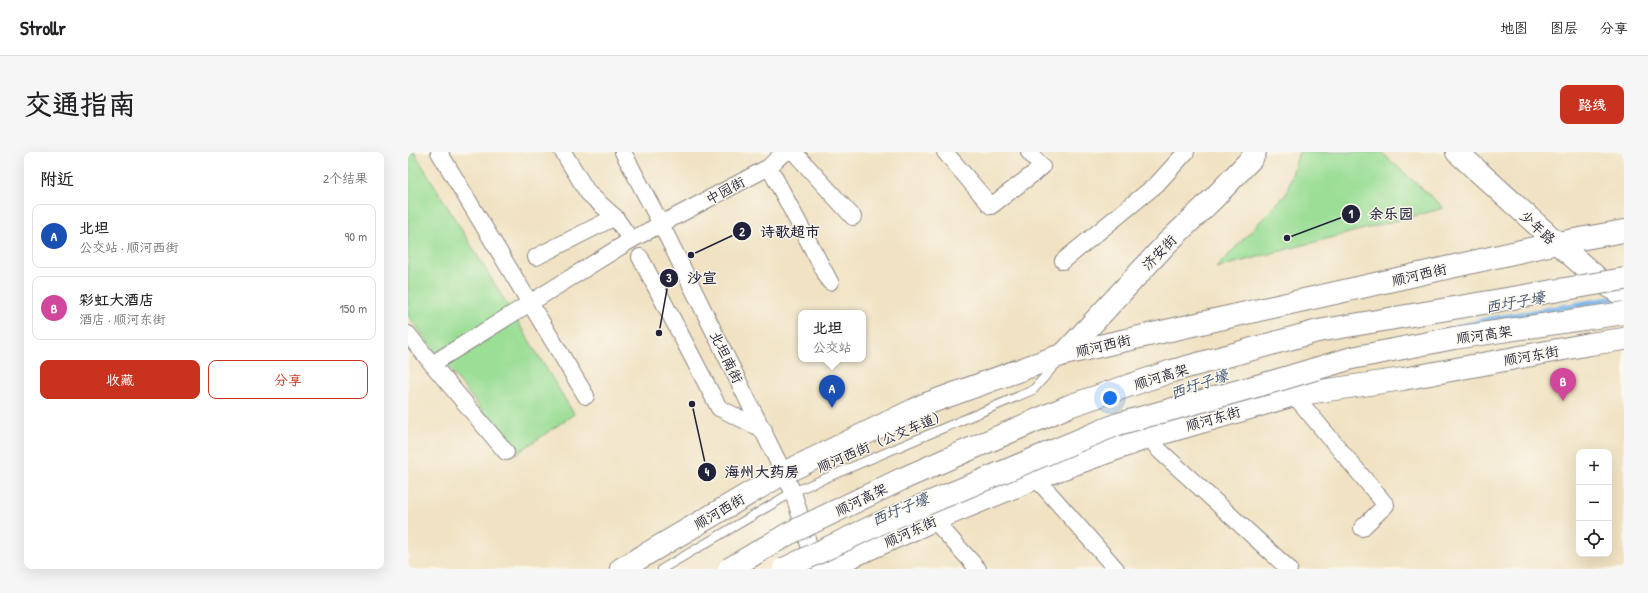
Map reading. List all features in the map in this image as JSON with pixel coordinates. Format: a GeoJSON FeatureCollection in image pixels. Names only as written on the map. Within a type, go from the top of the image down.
{"type":"FeatureCollection","features":[{"type":"Feature","properties":{"kind":"main road","name":"济安街"},"geometry":{"type":"LineString","coordinates":[[1064,354],[1167,242],[1214,198],[1252,158],[1255,152]]}},
{"type":"Feature","properties":{"kind":"main road","name":"少年路"},"geometry":{"type":"LineString","coordinates":[[1457,152],[1557,243],[1591,284],[1624,296]]}},
{"type":"Feature","properties":{"kind":"main road","name":"顺河西街"},"geometry":{"type":"LineString","coordinates":[[621,569],[788,483],[926,404],[1064,354],[1557,243],[1624,231]]}},
{"type":"Feature","properties":{"kind":"main road"},"geometry":{"type":"LineString","coordinates":[[1591,284],[1624,276]]}},
{"type":"Feature","properties":{"kind":"main road","name":"顺河高架"},"geometry":{"type":"LineString","coordinates":[[729,569],[788,534],[902,479],[1069,406],[1164,374],[1318,331],[1624,279]]}},
{"type":"Feature","properties":{"kind":"main road","name":"顺河高架"},"geometry":{"type":"LineString","coordinates":[[784,569],[878,524],[1118,424],[1275,381],[1352,358],[1454,338],[1624,313]]}},
{"type":"Feature","properties":{"kind":"main road","name":"顺河东街"},"geometry":{"type":"LineString","coordinates":[[823,569],[934,520],[1036,478],[1149,437],[1294,394],[1402,379],[1624,339]]}},
{"type":"Feature","properties":{"kind":"street"},"geometry":{"type":"LineString","coordinates":[[439,152],[531,302],[586,396]]}},
{"type":"Feature","properties":{"kind":"street"},"geometry":{"type":"LineString","coordinates":[[563,152],[588,193],[615,217],[631,240]]}},
{"type":"Feature","properties":{"kind":"street","name":"北坦南街"},"geometry":{"type":"LineString","coordinates":[[622,152],[661,224],[764,430],[788,483],[816,569]]}},
{"type":"Feature","properties":{"kind":"street"},"geometry":{"type":"LineString","coordinates":[[944,152],[991,206],[1042,167],[1029,152]]}},
{"type":"Feature","properties":{"kind":"street"},"geometry":{"type":"LineString","coordinates":[[1062,261],[1157,184],[1186,152]]}},
{"type":"Feature","properties":{"kind":"street"},"geometry":{"type":"LineString","coordinates":[[781,156],[853,217]]}},
{"type":"Feature","properties":{"kind":"street"},"geometry":{"type":"LineString","coordinates":[[781,156],[830,282]]}},
{"type":"Feature","properties":{"kind":"street","name":"中园街"},"geometry":{"type":"LineString","coordinates":[[432,364],[631,240],[781,156]]}},
{"type":"Feature","properties":{"kind":"street"},"geometry":{"type":"LineString","coordinates":[[536,257],[615,217]]}},
{"type":"Feature","properties":{"kind":"street"},"geometry":{"type":"LineString","coordinates":[[640,257],[719,408],[764,430]]}},
{"type":"Feature","properties":{"kind":"street"},"geometry":{"type":"LineString","coordinates":[[408,334],[506,452]]}},
{"type":"Feature","properties":{"kind":"street"},"geometry":{"type":"LineString","coordinates":[[1294,394],[1386,505],[1362,528]]}},
{"type":"Feature","properties":{"kind":"street"},"geometry":{"type":"LineString","coordinates":[[1149,437],[1160,451],[1289,569]]}},
{"type":"Feature","properties":{"kind":"street"},"geometry":{"type":"LineString","coordinates":[[1036,478],[1116,569]]}},
{"type":"Feature","properties":{"kind":"street"},"geometry":{"type":"LineString","coordinates":[[934,520],[978,569]]}},
{"type":"Feature","properties":{"kind":"lane","name":"顺河西街（公交车道）"},"geometry":{"type":"LineString","coordinates":[[662,569],[788,483],[1033,390],[1064,354]]}},
{"type":"Feature","properties":{"kind":"green space"},"geometry":{"type":"Polygon","coordinates":[[[408,152],[414,152],[574,414],[516,454],[408,316],[408,152]]]}},
{"type":"Feature","properties":{"kind":"green space"},"geometry":{"type":"Polygon","coordinates":[[[1299,152],[1381,152],[1444,208],[1216,268],[1286,194],[1299,152]]]}},
{"type":"Feature","properties":{"kind":"waterway","name":"西圩子壕"},"geometry":{"type":"LineString","coordinates":[[1459,327],[1482,321],[1617,298]]}},
{"type":"Feature","properties":{"kind":"place","name":"余乐园"},"geometry":{"type":"Point","coordinates":[1287,238]}},
{"type":"Feature","properties":{"kind":"place","name":"诗歌超市"},"geometry":{"type":"Point","coordinates":[691,255]}},
{"type":"Feature","properties":{"kind":"place","name":"沙宣"},"geometry":{"type":"Point","coordinates":[659,333]}},
{"type":"Feature","properties":{"kind":"place","name":"彩虹大酒店"},"geometry":{"type":"Point","coordinates":[1563,401]}},
{"type":"Feature","properties":{"kind":"place","name":"海州大药房"},"geometry":{"type":"Point","coordinates":[692,404]}},
{"type":"Feature","properties":{"kind":"place","name":"北坦"},"geometry":{"type":"Point","coordinates":[832,408]}}]}
